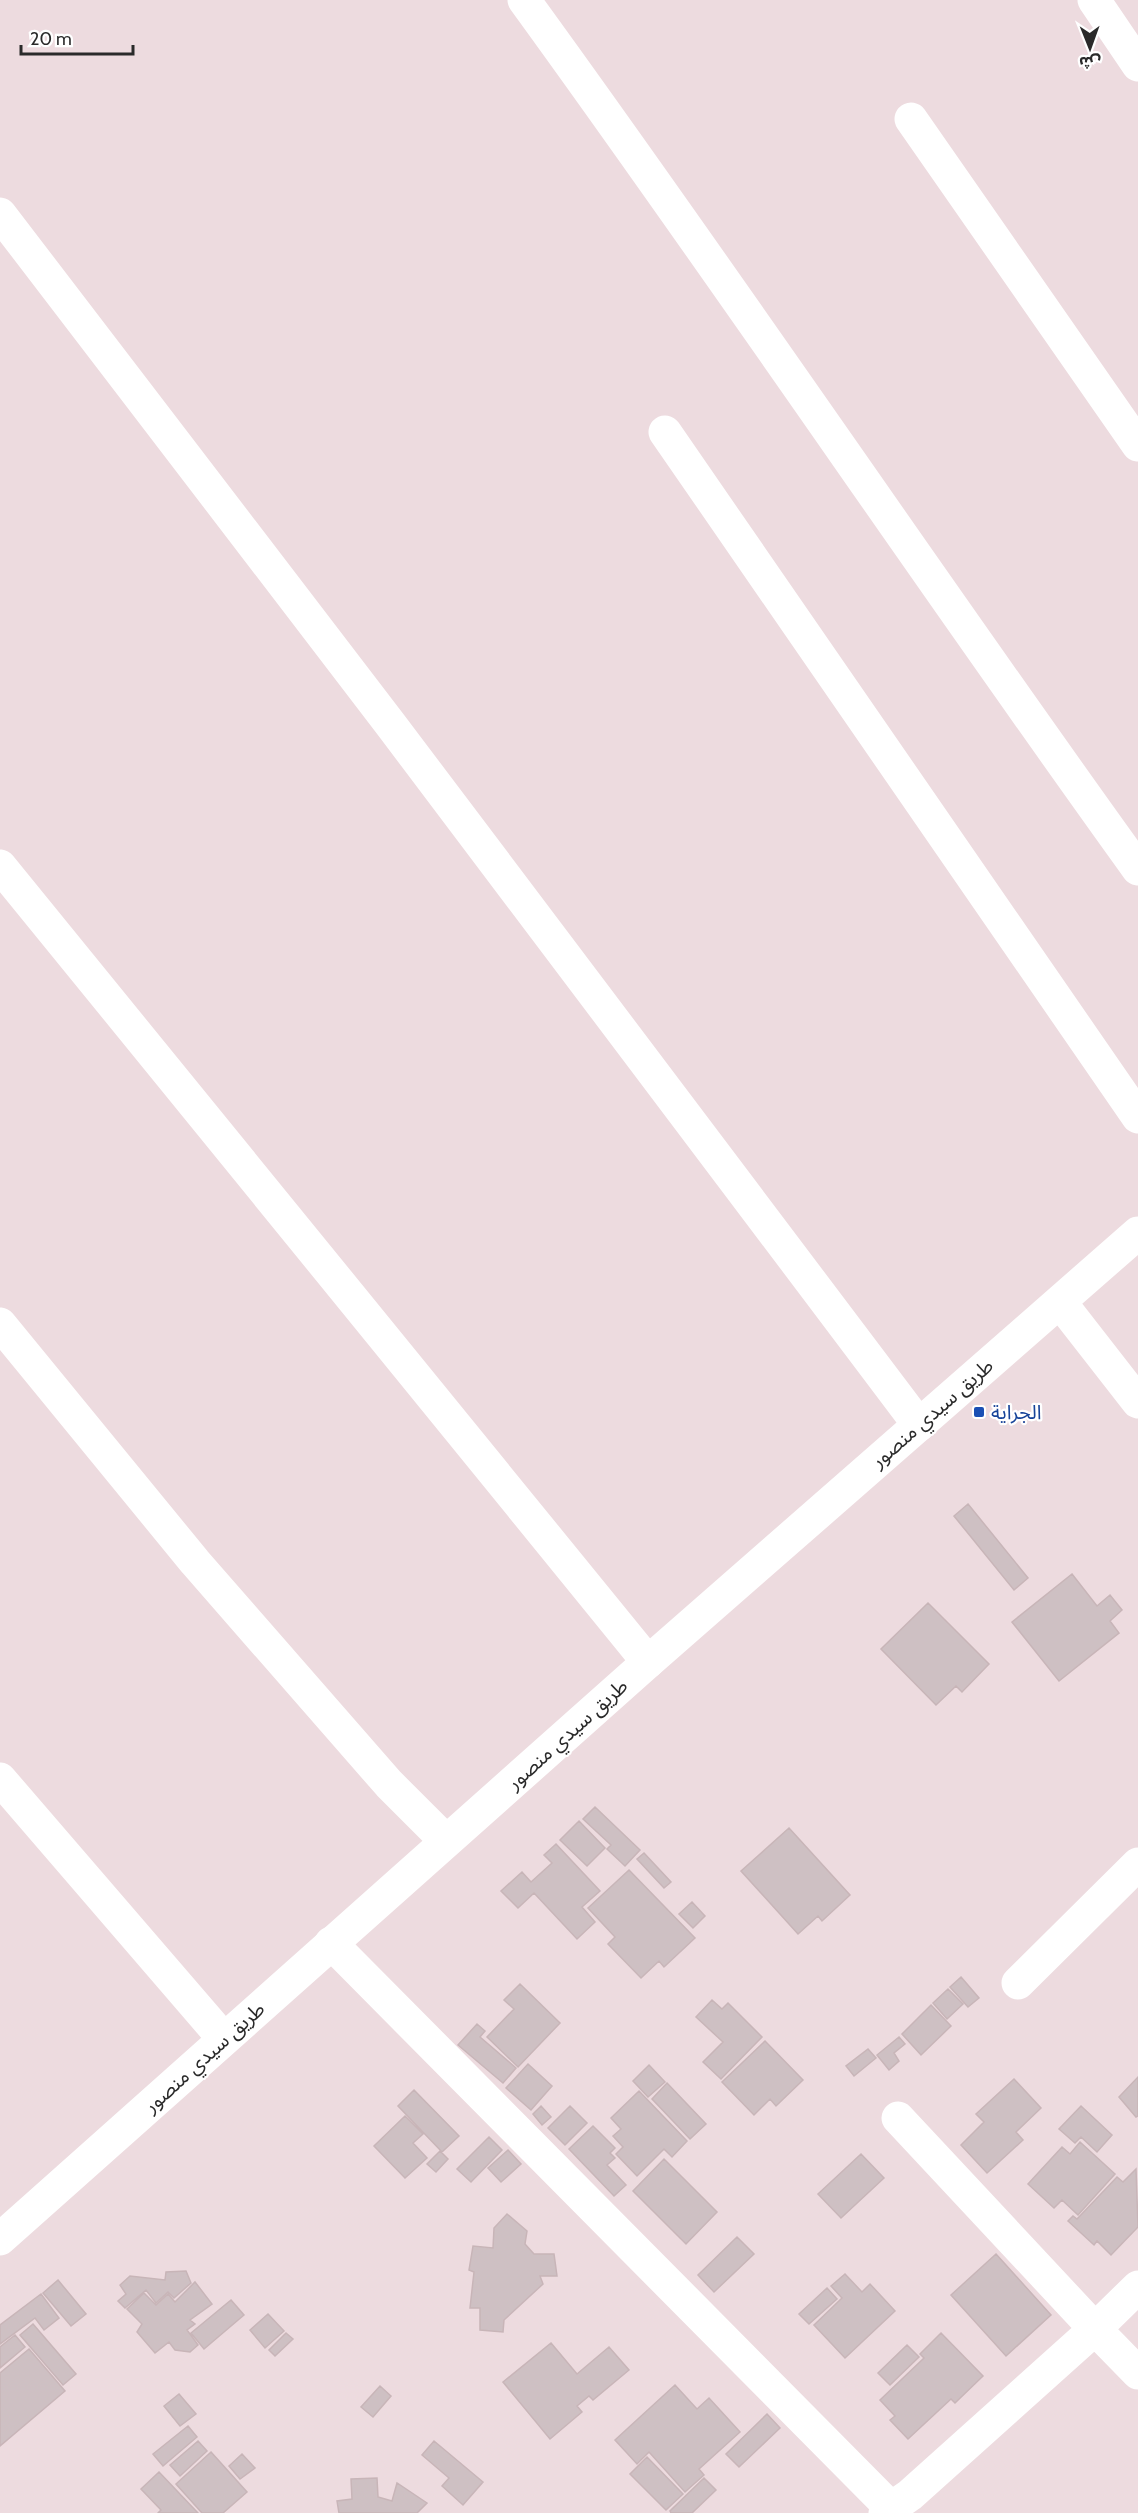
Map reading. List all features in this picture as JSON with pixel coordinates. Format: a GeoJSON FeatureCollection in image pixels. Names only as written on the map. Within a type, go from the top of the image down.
{"type":"FeatureCollection","features":[{"type":"Feature","properties":{"kind":"street"},"geometry":{"type":"LineString","coordinates":[[524,0],[661,188],[997,673],[1138,869]]}},
{"type":"Feature","properties":{"kind":"street"},"geometry":{"type":"LineString","coordinates":[[1094,0],[1138,65]]}},
{"type":"Feature","properties":{"kind":"street"},"geometry":{"type":"LineString","coordinates":[[911,119],[1138,446]]}},
{"type":"Feature","properties":{"kind":"street"},"geometry":{"type":"LineString","coordinates":[[0,214],[398,734],[919,1425]]}},
{"type":"Feature","properties":{"kind":"street"},"geometry":{"type":"LineString","coordinates":[[665,432],[1138,1117]]}},
{"type":"Feature","properties":{"kind":"street"},"geometry":{"type":"LineString","coordinates":[[0,866],[648,1662]]}},
{"type":"Feature","properties":{"kind":"street","name":"طريق سيدي منصور"},"geometry":{"type":"LineString","coordinates":[[0,2239],[648,1662],[1138,1233]]}},
{"type":"Feature","properties":{"kind":"street"},"geometry":{"type":"LineString","coordinates":[[1060,1302],[1138,1402]]}},
{"type":"Feature","properties":{"kind":"street"},"geometry":{"type":"LineString","coordinates":[[0,1324],[195,1562],[389,1784],[446,1841]]}},
{"type":"Feature","properties":{"kind":"street"},"geometry":{"type":"LineString","coordinates":[[0,1779],[224,2039]]}},
{"type":"Feature","properties":{"kind":"street"},"geometry":{"type":"LineString","coordinates":[[1018,1983],[1138,1864]]}},
{"type":"Feature","properties":{"kind":"street"},"geometry":{"type":"LineString","coordinates":[[331,1943],[888,2511],[910,2495],[1095,2329],[1138,2287]]}},
{"type":"Feature","properties":{"kind":"street"},"geometry":{"type":"LineString","coordinates":[[898,2118],[1138,2373]]}},
{"type":"Feature","properties":{"kind":"building"},"geometry":{"type":"Polygon","coordinates":[[[968,1504],[1028,1578],[1014,1590],[954,1516],[968,1504]]]}},
{"type":"Feature","properties":{"kind":"building"},"geometry":{"type":"Polygon","coordinates":[[[1072,1574],[1097,1606],[1110,1595],[1122,1610],[1110,1621],[1119,1633],[1059,1681],[1012,1622],[1072,1574]]]}},
{"type":"Feature","properties":{"kind":"building"},"geometry":{"type":"Polygon","coordinates":[[[928,1603],[989,1664],[962,1692],[956,1686],[936,1705],[881,1649],[928,1603]]]}},
{"type":"Feature","properties":{"kind":"building"},"geometry":{"type":"Polygon","coordinates":[[[595,1807],[640,1850],[625,1866],[607,1849],[611,1845],[583,1819],[595,1807]]]}},
{"type":"Feature","properties":{"kind":"building"},"geometry":{"type":"Polygon","coordinates":[[[579,1821],[605,1848],[587,1866],[560,1840],[579,1821]]]}},
{"type":"Feature","properties":{"kind":"building"},"geometry":{"type":"Polygon","coordinates":[[[789,1828],[850,1895],[822,1921],[818,1916],[798,1934],[741,1871],[789,1828]]]}},
{"type":"Feature","properties":{"kind":"building"},"geometry":{"type":"Polygon","coordinates":[[[556,1844],[600,1891],[582,1907],[595,1922],[577,1939],[534,1893],[518,1908],[501,1891],[522,1872],[531,1882],[552,1863],[544,1855],[556,1844]]]}},
{"type":"Feature","properties":{"kind":"building"},"geometry":{"type":"Polygon","coordinates":[[[644,1853],[671,1882],[664,1888],[637,1859],[644,1853]]]}},
{"type":"Feature","properties":{"kind":"building"},"geometry":{"type":"Polygon","coordinates":[[[629,1870],[695,1938],[664,1967],[659,1961],[641,1978],[608,1944],[615,1937],[588,1908],[629,1870]]]}},
{"type":"Feature","properties":{"kind":"building"},"geometry":{"type":"Polygon","coordinates":[[[692,1902],[705,1916],[693,1928],[679,1914],[692,1902]]]}},
{"type":"Feature","properties":{"kind":"building"},"geometry":{"type":"Polygon","coordinates":[[[961,1977],[979,1998],[968,2007],[950,1987],[961,1977]]]}},
{"type":"Feature","properties":{"kind":"building"},"geometry":{"type":"Polygon","coordinates":[[[520,1984],[560,2023],[518,2067],[487,2037],[514,2009],[504,2000],[520,1984]]]}},
{"type":"Feature","properties":{"kind":"building"},"geometry":{"type":"Polygon","coordinates":[[[948,1989],[963,2004],[947,2019],[933,2003],[948,1989]]]}},
{"type":"Feature","properties":{"kind":"building"},"geometry":{"type":"Polygon","coordinates":[[[712,2000],[722,2009],[728,2003],[762,2037],[721,2079],[703,2062],[723,2042],[696,2017],[712,2000]]]}},
{"type":"Feature","properties":{"kind":"building"},"geometry":{"type":"Polygon","coordinates":[[[931,2005],[951,2026],[921,2055],[902,2034],[931,2005]]]}},
{"type":"Feature","properties":{"kind":"building"},"geometry":{"type":"Polygon","coordinates":[[[477,2024],[485,2031],[480,2037],[516,2068],[503,2083],[458,2045],[477,2024]]]}},
{"type":"Feature","properties":{"kind":"building"},"geometry":{"type":"Polygon","coordinates":[[[899,2037],[905,2044],[894,2053],[899,2061],[889,2070],[877,2055],[899,2037]]]}},
{"type":"Feature","properties":{"kind":"building"},"geometry":{"type":"Polygon","coordinates":[[[765,2041],[803,2080],[776,2106],[770,2099],[754,2115],[722,2082],[765,2041]]]}},
{"type":"Feature","properties":{"kind":"building"},"geometry":{"type":"Polygon","coordinates":[[[868,2049],[876,2058],[854,2076],[846,2066],[868,2049]]]}},
{"type":"Feature","properties":{"kind":"building"},"geometry":{"type":"Polygon","coordinates":[[[528,2064],[552,2086],[531,2110],[506,2088],[528,2064]]]}},
{"type":"Feature","properties":{"kind":"building"},"geometry":{"type":"Polygon","coordinates":[[[649,2065],[665,2082],[648,2097],[633,2081],[649,2065]]]}},
{"type":"Feature","properties":{"kind":"building"},"geometry":{"type":"Polygon","coordinates":[[[1138,2077],[1138,2116],[1136,2117],[1119,2097],[1138,2077]]]}},
{"type":"Feature","properties":{"kind":"building"},"geometry":{"type":"Polygon","coordinates":[[[1014,2079],[1041,2108],[1016,2132],[1023,2140],[987,2173],[961,2145],[984,2122],[976,2114],[1014,2079]]]}},
{"type":"Feature","properties":{"kind":"building"},"geometry":{"type":"Polygon","coordinates":[[[667,2083],[706,2124],[690,2139],[652,2099],[667,2083]]]}},
{"type":"Feature","properties":{"kind":"building"},"geometry":{"type":"Polygon","coordinates":[[[414,2090],[459,2136],[442,2152],[398,2106],[414,2090]]]}},
{"type":"Feature","properties":{"kind":"building"},"geometry":{"type":"Polygon","coordinates":[[[639,2091],[687,2141],[672,2157],[664,2149],[637,2176],[616,2154],[623,2147],[613,2136],[621,2129],[611,2118],[639,2091]]]}},
{"type":"Feature","properties":{"kind":"building"},"geometry":{"type":"Polygon","coordinates":[[[541,2106],[551,2117],[542,2125],[533,2114],[541,2106]]]}},
{"type":"Feature","properties":{"kind":"building"},"geometry":{"type":"Polygon","coordinates":[[[570,2106],[587,2123],[565,2145],[548,2128],[570,2106]]]}},
{"type":"Feature","properties":{"kind":"building"},"geometry":{"type":"Polygon","coordinates":[[[1081,2106],[1112,2135],[1097,2152],[1081,2137],[1075,2143],[1059,2129],[1081,2106]]]}},
{"type":"Feature","properties":{"kind":"building"},"geometry":{"type":"Polygon","coordinates":[[[405,2116],[423,2134],[413,2143],[427,2158],[405,2178],[374,2146],[405,2116]]]}},
{"type":"Feature","properties":{"kind":"building"},"geometry":{"type":"Polygon","coordinates":[[[593,2126],[615,2148],[610,2153],[615,2158],[607,2165],[626,2185],[614,2196],[569,2149],[593,2126]]]}},
{"type":"Feature","properties":{"kind":"building"},"geometry":{"type":"Polygon","coordinates":[[[489,2137],[502,2150],[471,2182],[457,2169],[489,2137]]]}},
{"type":"Feature","properties":{"kind":"building"},"geometry":{"type":"Polygon","coordinates":[[[1080,2142],[1115,2174],[1078,2215],[1062,2200],[1054,2208],[1028,2184],[1062,2147],[1070,2154],[1080,2142]]]}},
{"type":"Feature","properties":{"kind":"building"},"geometry":{"type":"Polygon","coordinates":[[[508,2150],[521,2164],[501,2182],[488,2168],[508,2150]]]}},
{"type":"Feature","properties":{"kind":"building"},"geometry":{"type":"Polygon","coordinates":[[[440,2151],[448,2159],[436,2172],[427,2164],[440,2151]]]}},
{"type":"Feature","properties":{"kind":"building"},"geometry":{"type":"Polygon","coordinates":[[[861,2154],[884,2178],[841,2218],[818,2194],[861,2154]]]}},
{"type":"Feature","properties":{"kind":"building"},"geometry":{"type":"Polygon","coordinates":[[[664,2159],[717,2212],[686,2244],[633,2191],[664,2159]]]}},
{"type":"Feature","properties":{"kind":"building"},"geometry":{"type":"Polygon","coordinates":[[[1136,2169],[1138,2227],[1111,2255],[1097,2241],[1094,2245],[1068,2221],[1073,2216],[1077,2219],[1117,2177],[1123,2182],[1136,2169]]]}},
{"type":"Feature","properties":{"kind":"building"},"geometry":{"type":"Polygon","coordinates":[[[507,2214],[527,2231],[525,2244],[534,2254],[554,2254],[557,2276],[540,2276],[543,2284],[504,2320],[503,2332],[480,2330],[480,2308],[470,2308],[474,2272],[469,2270],[473,2246],[493,2248],[494,2228],[507,2214]]]}},
{"type":"Feature","properties":{"kind":"building"},"geometry":{"type":"Polygon","coordinates":[[[737,2237],[754,2254],[714,2292],[698,2275],[737,2237]]]}},
{"type":"Feature","properties":{"kind":"building"},"geometry":{"type":"Polygon","coordinates":[[[996,2254],[1051,2315],[1006,2356],[951,2295],[996,2254]]]}},
{"type":"Feature","properties":{"kind":"building"},"geometry":{"type":"Polygon","coordinates":[[[186,2271],[191,2283],[174,2298],[168,2292],[156,2303],[146,2290],[125,2308],[118,2301],[126,2294],[120,2285],[130,2276],[165,2280],[166,2272],[186,2271]]]}},
{"type":"Feature","properties":{"kind":"building"},"geometry":{"type":"Polygon","coordinates":[[[845,2274],[862,2292],[870,2284],[895,2311],[845,2358],[814,2325],[842,2298],[831,2286],[845,2274]]]}},
{"type":"Feature","properties":{"kind":"building"},"geometry":{"type":"Polygon","coordinates":[[[58,2280],[86,2314],[71,2326],[43,2293],[58,2280]]]}},
{"type":"Feature","properties":{"kind":"building"},"geometry":{"type":"Polygon","coordinates":[[[195,2282],[212,2304],[190,2320],[195,2324],[187,2330],[198,2345],[190,2352],[175,2350],[169,2342],[155,2353],[137,2332],[142,2324],[127,2309],[144,2293],[156,2305],[168,2294],[175,2302],[195,2282]]]}},
{"type":"Feature","properties":{"kind":"building"},"geometry":{"type":"Polygon","coordinates":[[[827,2288],[837,2299],[809,2324],[799,2314],[827,2288]]]}},
{"type":"Feature","properties":{"kind":"building"},"geometry":{"type":"Polygon","coordinates":[[[41,2294],[59,2318],[44,2330],[35,2318],[0,2344],[0,2325],[41,2294]]]}},
{"type":"Feature","properties":{"kind":"building"},"geometry":{"type":"Polygon","coordinates":[[[231,2300],[244,2315],[204,2349],[191,2333],[231,2300]]]}},
{"type":"Feature","properties":{"kind":"building"},"geometry":{"type":"Polygon","coordinates":[[[268,2314],[284,2331],[265,2348],[250,2330],[268,2314]]]}},
{"type":"Feature","properties":{"kind":"building"},"geometry":{"type":"Polygon","coordinates":[[[33,2324],[76,2374],[63,2385],[20,2335],[33,2324]]]}},
{"type":"Feature","properties":{"kind":"building"},"geometry":{"type":"Polygon","coordinates":[[[286,2333],[293,2339],[275,2356],[269,2350],[286,2333]]]}},
{"type":"Feature","properties":{"kind":"building"},"geometry":{"type":"Polygon","coordinates":[[[941,2333],[983,2376],[955,2403],[951,2399],[908,2439],[890,2420],[895,2416],[880,2400],[924,2358],[920,2354],[941,2333]]]}},
{"type":"Feature","properties":{"kind":"building"},"geometry":{"type":"Polygon","coordinates":[[[15,2335],[25,2347],[0,2368],[0,2347],[15,2335]]]}},
{"type":"Feature","properties":{"kind":"building"},"geometry":{"type":"Polygon","coordinates":[[[551,2343],[577,2374],[609,2347],[629,2370],[593,2400],[589,2396],[577,2406],[582,2412],[550,2439],[503,2382],[551,2343]]]}},
{"type":"Feature","properties":{"kind":"building"},"geometry":{"type":"Polygon","coordinates":[[[907,2345],[919,2357],[890,2385],[878,2373],[907,2345]]]}},
{"type":"Feature","properties":{"kind":"building"},"geometry":{"type":"Polygon","coordinates":[[[29,2349],[65,2391],[0,2446],[0,2373],[29,2349]]]}},
{"type":"Feature","properties":{"kind":"building"},"geometry":{"type":"Polygon","coordinates":[[[675,2385],[697,2409],[709,2398],[740,2432],[699,2469],[704,2475],[685,2492],[649,2452],[637,2464],[615,2440],[675,2385]]]}},
{"type":"Feature","properties":{"kind":"building"},"geometry":{"type":"Polygon","coordinates":[[[380,2386],[391,2396],[373,2417],[361,2407],[380,2386]]]}},
{"type":"Feature","properties":{"kind":"building"},"geometry":{"type":"Polygon","coordinates":[[[179,2394],[196,2414],[180,2426],[164,2406],[179,2394]]]}},
{"type":"Feature","properties":{"kind":"building"},"geometry":{"type":"Polygon","coordinates":[[[767,2414],[780,2428],[739,2467],[726,2454],[767,2414]]]}},
{"type":"Feature","properties":{"kind":"building"},"geometry":{"type":"Polygon","coordinates":[[[188,2426],[197,2437],[163,2466],[153,2454],[188,2426]]]}},
{"type":"Feature","properties":{"kind":"building"},"geometry":{"type":"Polygon","coordinates":[[[198,2441],[207,2451],[180,2476],[170,2465],[198,2441]]]}},
{"type":"Feature","properties":{"kind":"building"},"geometry":{"type":"Polygon","coordinates":[[[434,2441],[483,2482],[463,2505],[442,2486],[449,2478],[422,2455],[434,2441]]]}},
{"type":"Feature","properties":{"kind":"building"},"geometry":{"type":"Polygon","coordinates":[[[211,2452],[247,2492],[223,2513],[202,2513],[176,2484],[211,2452]]]}},
{"type":"Feature","properties":{"kind":"building"},"geometry":{"type":"Polygon","coordinates":[[[242,2454],[255,2468],[240,2479],[229,2466],[242,2454]]]}},
{"type":"Feature","properties":{"kind":"building"},"geometry":{"type":"Polygon","coordinates":[[[647,2457],[683,2494],[666,2510],[630,2474],[647,2457]]]}},
{"type":"Feature","properties":{"kind":"building"},"geometry":{"type":"Polygon","coordinates":[[[159,2472],[198,2513],[158,2513],[161,2510],[141,2489],[159,2472]]]}},
{"type":"Feature","properties":{"kind":"building"},"geometry":{"type":"Polygon","coordinates":[[[377,2478],[378,2497],[392,2501],[397,2483],[427,2503],[417,2513],[339,2513],[337,2501],[352,2499],[351,2479],[377,2478]]]}},
{"type":"Feature","properties":{"kind":"building"},"geometry":{"type":"Polygon","coordinates":[[[704,2478],[716,2490],[692,2513],[671,2513],[670,2511],[704,2478]]]}},
{"type":"Feature","properties":{"kind":"place","name":"الجراية"},"geometry":{"type":"Point","coordinates":[979,1412]}}]}
